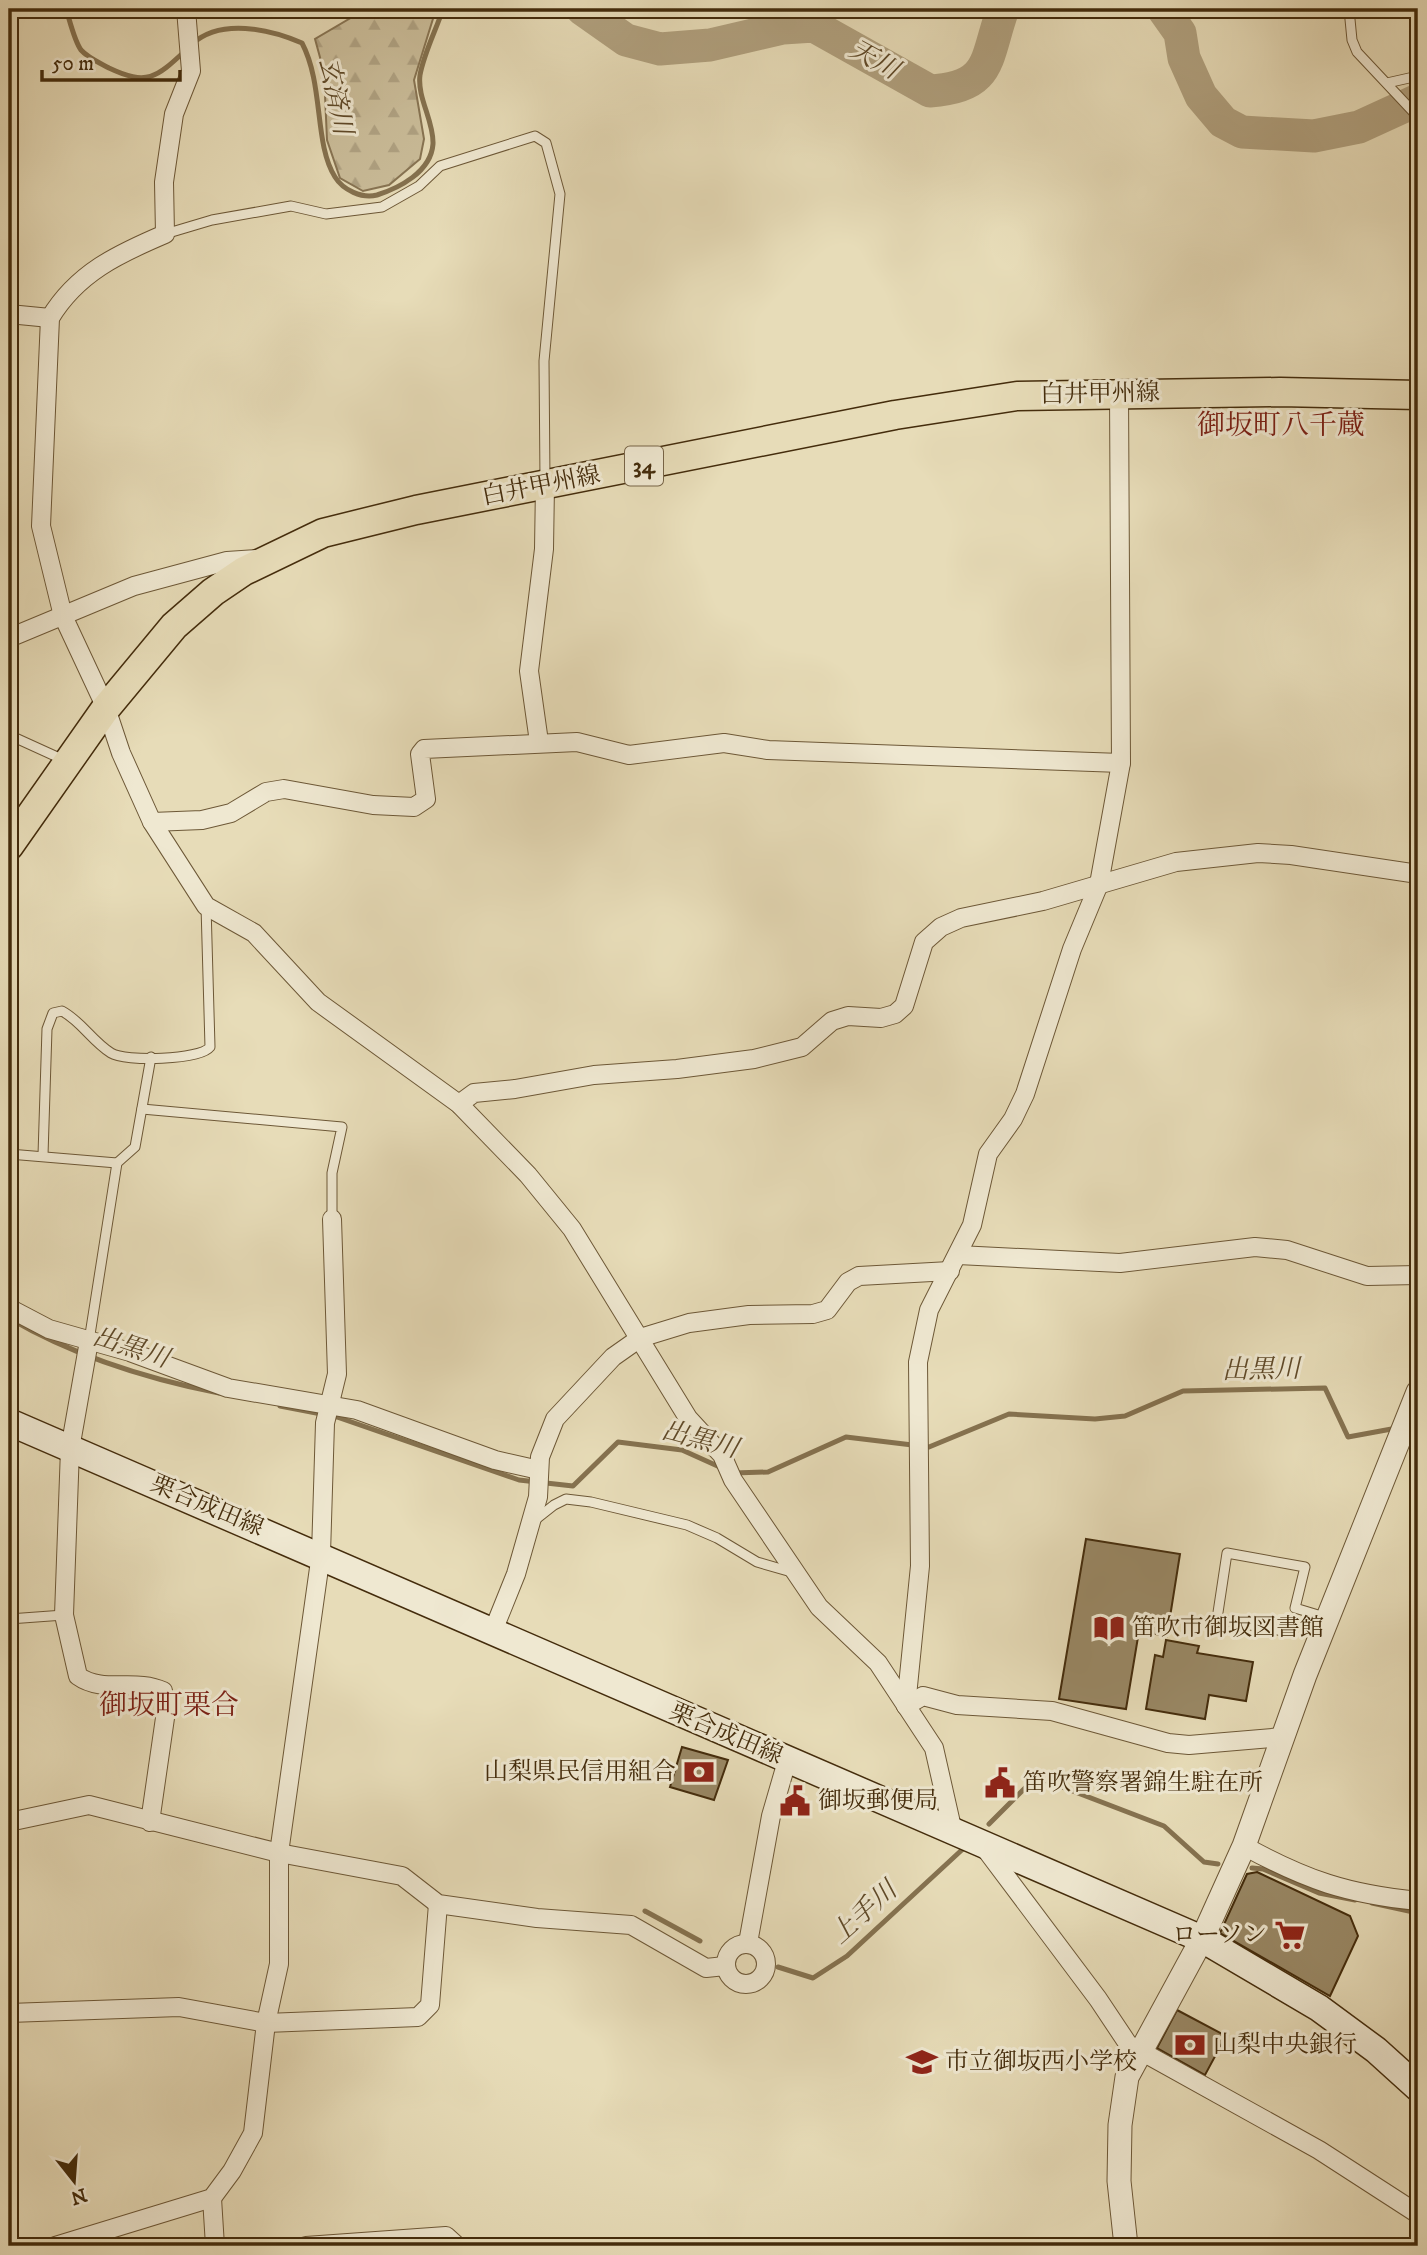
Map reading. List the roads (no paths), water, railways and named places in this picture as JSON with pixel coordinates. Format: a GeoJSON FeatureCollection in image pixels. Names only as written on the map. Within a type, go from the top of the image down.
{"type":"FeatureCollection","features":[{"type":"Feature","properties":{"kind":"main road","name":"白井甲州線"},"geometry":{"type":"LineString","coordinates":[[9,846],[106,708],[190,611],[213,592],[266,558],[323,533],[362,522],[545,485],[953,405],[1017,396],[1119,393],[1418,396]]}},
{"type":"Feature","properties":{"kind":"main road","name":"栗合成田線"},"geometry":{"type":"LineString","coordinates":[[9,1422],[321,1554],[787,1760],[1202,1939],[1319,2008],[1376,2050],[1418,2088]]}},
{"type":"Feature","properties":{"kind":"street"},"geometry":{"type":"LineString","coordinates":[[186,9],[191,71],[174,114],[164,182],[165,234],[94,268],[63,296],[50,318],[41,526],[63,616],[106,708],[121,753],[152,822],[206,906],[254,933],[318,1002],[458,1104],[527,1175],[572,1229],[688,1418],[723,1457],[733,1480],[819,1607],[878,1663],[934,1748],[953,1832]]}},
{"type":"Feature","properties":{"kind":"street"},"geometry":{"type":"LineString","coordinates":[[9,314],[50,318]]}},
{"type":"Feature","properties":{"kind":"street"},"geometry":{"type":"LineString","coordinates":[[906,1706],[920,1566],[918,1362],[923,1331],[936,1295],[972,1225],[988,1154],[1013,1119],[1025,1094],[1072,949],[1099,884],[1121,763],[1119,393]]}},
{"type":"Feature","properties":{"kind":"street"},"geometry":{"type":"LineString","coordinates":[[539,742],[529,671],[544,549],[545,485]]}},
{"type":"Feature","properties":{"kind":"street"},"geometry":{"type":"LineString","coordinates":[[9,638],[95,600],[170,574],[227,561],[266,558]]}},
{"type":"Feature","properties":{"kind":"street"},"geometry":{"type":"LineString","coordinates":[[152,822],[202,820],[231,813],[266,792],[284,789],[373,805],[414,807],[426,799],[420,754],[424,749],[578,742],[629,755],[724,743],[768,750],[1121,763]]}},
{"type":"Feature","properties":{"kind":"street"},"geometry":{"type":"LineString","coordinates":[[458,1104],[474,1093],[515,1090],[594,1075],[677,1069],[754,1059],[802,1047],[832,1021],[848,1016],[881,1018],[895,1014],[904,1006],[924,942],[940,927],[961,918],[1042,901],[1176,862],[1258,853],[1291,855],[1418,874]]}},
{"type":"Feature","properties":{"kind":"street"},"geometry":{"type":"LineString","coordinates":[[55,2246],[212,2198],[232,2171],[253,2133],[266,2023],[279,1964],[279,1853],[321,1554],[326,1414],[337,1374],[332,1219]]}},
{"type":"Feature","properties":{"kind":"street"},"geometry":{"type":"LineString","coordinates":[[493,1631],[516,1574],[538,1495],[540,1457],[555,1419],[613,1357],[640,1338],[689,1323],[749,1315],[813,1314],[827,1310],[848,1282],[859,1276],[954,1263],[1120,1263],[1235,1248],[1263,1248],[1304,1254],[1367,1276],[1418,1275]]}},
{"type":"Feature","properties":{"kind":"street"},"geometry":{"type":"LineString","coordinates":[[9,1308],[49,1329],[130,1352],[228,1388],[326,1414],[357,1410],[495,1460],[539,1470]]}},
{"type":"Feature","properties":{"kind":"street"},"geometry":{"type":"LineString","coordinates":[[89,1341],[70,1449],[64,1615],[78,1676],[91,1685],[148,1685],[163,1691],[166,1711],[150,1822]]}},
{"type":"Feature","properties":{"kind":"street"},"geometry":{"type":"LineString","coordinates":[[1126,2246],[1119,2181],[1120,2125],[1128,2077],[1139,2052],[1202,1939],[1244,1846],[1325,1625],[1418,1392]]}},
{"type":"Feature","properties":{"kind":"street"},"geometry":{"type":"LineString","coordinates":[[906,1706],[923,1696],[957,1705],[1025,1706],[1095,1720],[1144,1736],[1189,1745],[1283,1737]]}},
{"type":"Feature","properties":{"kind":"street"},"geometry":{"type":"LineString","coordinates":[[748,1943],[771,1816],[787,1760]]}},
{"type":"Feature","properties":{"kind":"street"},"geometry":{"type":"LineString","coordinates":[[9,1822],[89,1805],[279,1853],[402,1876],[438,1904],[537,1919],[631,1925],[706,1968],[725,1965]]}},
{"type":"Feature","properties":{"kind":"street"},"geometry":{"type":"LineString","coordinates":[[983,1845],[1090,1988],[1128,2044],[1319,2150],[1418,2214]]}},
{"type":"Feature","properties":{"kind":"street"},"geometry":{"type":"LineString","coordinates":[[1244,1846],[1313,1881],[1366,1896],[1418,1901]]}},
{"type":"Feature","properties":{"kind":"street"},"geometry":{"type":"LineString","coordinates":[[9,2014],[179,2007],[266,2023],[418,2017],[429,2004],[438,1904]]}},
{"type":"Feature","properties":{"kind":"street"},"geometry":{"type":"LineString","coordinates":[[748,1943],[755,1945],[765,1955],[762,1976],[744,1984],[731,1978],[725,1965],[731,1949],[748,1943]]}},
{"type":"Feature","properties":{"kind":"street"},"geometry":{"type":"LineString","coordinates":[[212,2198],[215,2246]]}},
{"type":"Feature","properties":{"kind":"street"},"geometry":{"type":"LineString","coordinates":[[306,2246],[446,2236],[457,2246]]}},
{"type":"Feature","properties":{"kind":"lane"},"geometry":{"type":"LineString","coordinates":[[1349,9],[1352,40],[1357,52],[1418,117]]}},
{"type":"Feature","properties":{"kind":"lane"},"geometry":{"type":"LineString","coordinates":[[1390,86],[1418,76]]}},
{"type":"Feature","properties":{"kind":"lane"},"geometry":{"type":"LineString","coordinates":[[165,234],[212,220],[291,206],[326,214],[382,207],[419,186],[440,166],[535,136],[546,143],[560,194],[544,361],[545,485]]}},
{"type":"Feature","properties":{"kind":"lane"},"geometry":{"type":"LineString","coordinates":[[9,735],[68,763]]}},
{"type":"Feature","properties":{"kind":"lane"},"geometry":{"type":"LineString","coordinates":[[43,1155],[47,1029],[53,1013],[62,1011],[72,1016],[113,1055],[200,1055],[210,1047],[206,906]]}},
{"type":"Feature","properties":{"kind":"lane"},"geometry":{"type":"LineString","coordinates":[[89,1341],[117,1163],[135,1147],[151,1057]]}},
{"type":"Feature","properties":{"kind":"lane"},"geometry":{"type":"LineString","coordinates":[[142,1108],[342,1127],[332,1173],[332,1219]]}},
{"type":"Feature","properties":{"kind":"lane"},"geometry":{"type":"LineString","coordinates":[[9,1154],[117,1163]]}},
{"type":"Feature","properties":{"kind":"lane"},"geometry":{"type":"LineString","coordinates":[[530,1524],[566,1499],[591,1502],[687,1525],[717,1538],[757,1562],[797,1574]]}},
{"type":"Feature","properties":{"kind":"lane"},"geometry":{"type":"LineString","coordinates":[[1227,1553],[1305,1567],[1295,1608],[1325,1625],[1292,1620],[1289,1632],[1217,1619],[1227,1553]]}},
{"type":"Feature","properties":{"kind":"lane"},"geometry":{"type":"LineString","coordinates":[[9,1619],[64,1615]]}},
{"type":"Feature","properties":{"kind":"waterway","name":"玄済川"},"geometry":{"type":"LineString","coordinates":[[66,9],[81,50],[122,74],[142,78],[150,76],[166,68],[185,51]]}},
{"type":"Feature","properties":{"kind":"waterway","name":"玄済川"},"geometry":{"type":"LineString","coordinates":[[192,44],[204,36],[231,29],[260,30],[302,43],[313,77],[328,163],[343,186],[353,192],[371,196],[404,183],[420,171],[431,154],[433,135],[421,92],[420,75],[443,9]]}},
{"type":"Feature","properties":{"kind":"waterway","name":"天川"},"geometry":{"type":"LineString","coordinates":[[582,9],[626,40],[660,49],[710,45],[783,28],[814,26],[930,91],[965,84],[976,76],[989,56],[1003,9]]}},
{"type":"Feature","properties":{"kind":"waterway","name":"天川"},"geometry":{"type":"LineString","coordinates":[[1163,9],[1180,33],[1184,58],[1201,96],[1223,122],[1242,132],[1314,136],[1359,127],[1418,100]]}},
{"type":"Feature","properties":{"kind":"waterway","name":"出黒川"},"geometry":{"type":"LineString","coordinates":[[9,1318],[58,1343],[111,1364],[165,1381],[219,1393]]}},
{"type":"Feature","properties":{"kind":"waterway","name":"出黒川"},"geometry":{"type":"LineString","coordinates":[[734,1473],[768,1472],[846,1437],[929,1447],[1009,1414],[1095,1419],[1125,1416],[1183,1391],[1325,1388],[1348,1437],[1397,1428]]}},
{"type":"Feature","properties":{"kind":"waterway","name":"出黒川"},"geometry":{"type":"LineString","coordinates":[[280,1406],[337,1417],[519,1480],[573,1486],[618,1442],[682,1450],[722,1468]]}},
{"type":"Feature","properties":{"kind":"waterway","name":"上手川"},"geometry":{"type":"LineString","coordinates":[[989,1824],[1036,1777],[1164,1826],[1204,1862],[1218,1864]]}},
{"type":"Feature","properties":{"kind":"waterway","name":"上手川"},"geometry":{"type":"LineString","coordinates":[[778,1967],[813,1978],[847,1956],[965,1847]]}},
{"type":"Feature","properties":{"kind":"waterway","name":"上手川"},"geometry":{"type":"LineString","coordinates":[[1252,1868],[1263,1869],[1319,1893],[1355,1900]]}},
{"type":"Feature","properties":{"kind":"waterway","name":"上手川"},"geometry":{"type":"LineString","coordinates":[[1372,1903],[1418,1913]]}},
{"type":"Feature","properties":{"kind":"waterway","name":"上手川"},"geometry":{"type":"LineString","coordinates":[[645,1911],[700,1941]]}},
{"type":"Feature","properties":{"kind":"place","name":"笛吹市御坂図書館"},"geometry":{"type":"Point","coordinates":[1109,1628]}},
{"type":"Feature","properties":{"kind":"place","name":"山梨県民信用組合"},"geometry":{"type":"Point","coordinates":[699,1772]}},
{"type":"Feature","properties":{"kind":"place","name":"笛吹警察署錦生駐在所"},"geometry":{"type":"Point","coordinates":[1000,1783]}},
{"type":"Feature","properties":{"kind":"place","name":"御坂郵便局"},"geometry":{"type":"Point","coordinates":[795,1801]}},
{"type":"Feature","properties":{"kind":"place","name":"ローソン"},"geometry":{"type":"Point","coordinates":[1290,1935]}},
{"type":"Feature","properties":{"kind":"place","name":"山梨中央銀行"},"geometry":{"type":"Point","coordinates":[1190,2045]}},
{"type":"Feature","properties":{"kind":"place","name":"市立御坂西小学校"},"geometry":{"type":"Point","coordinates":[922,2062]}},
{"type":"Feature","properties":{"kind":"district","name":"御坂町八千蔵"},"geometry":{"type":"Point","coordinates":[1281,425]}},
{"type":"Feature","properties":{"kind":"district","name":"御坂町栗合"},"geometry":{"type":"Point","coordinates":[169,1705]}}]}
